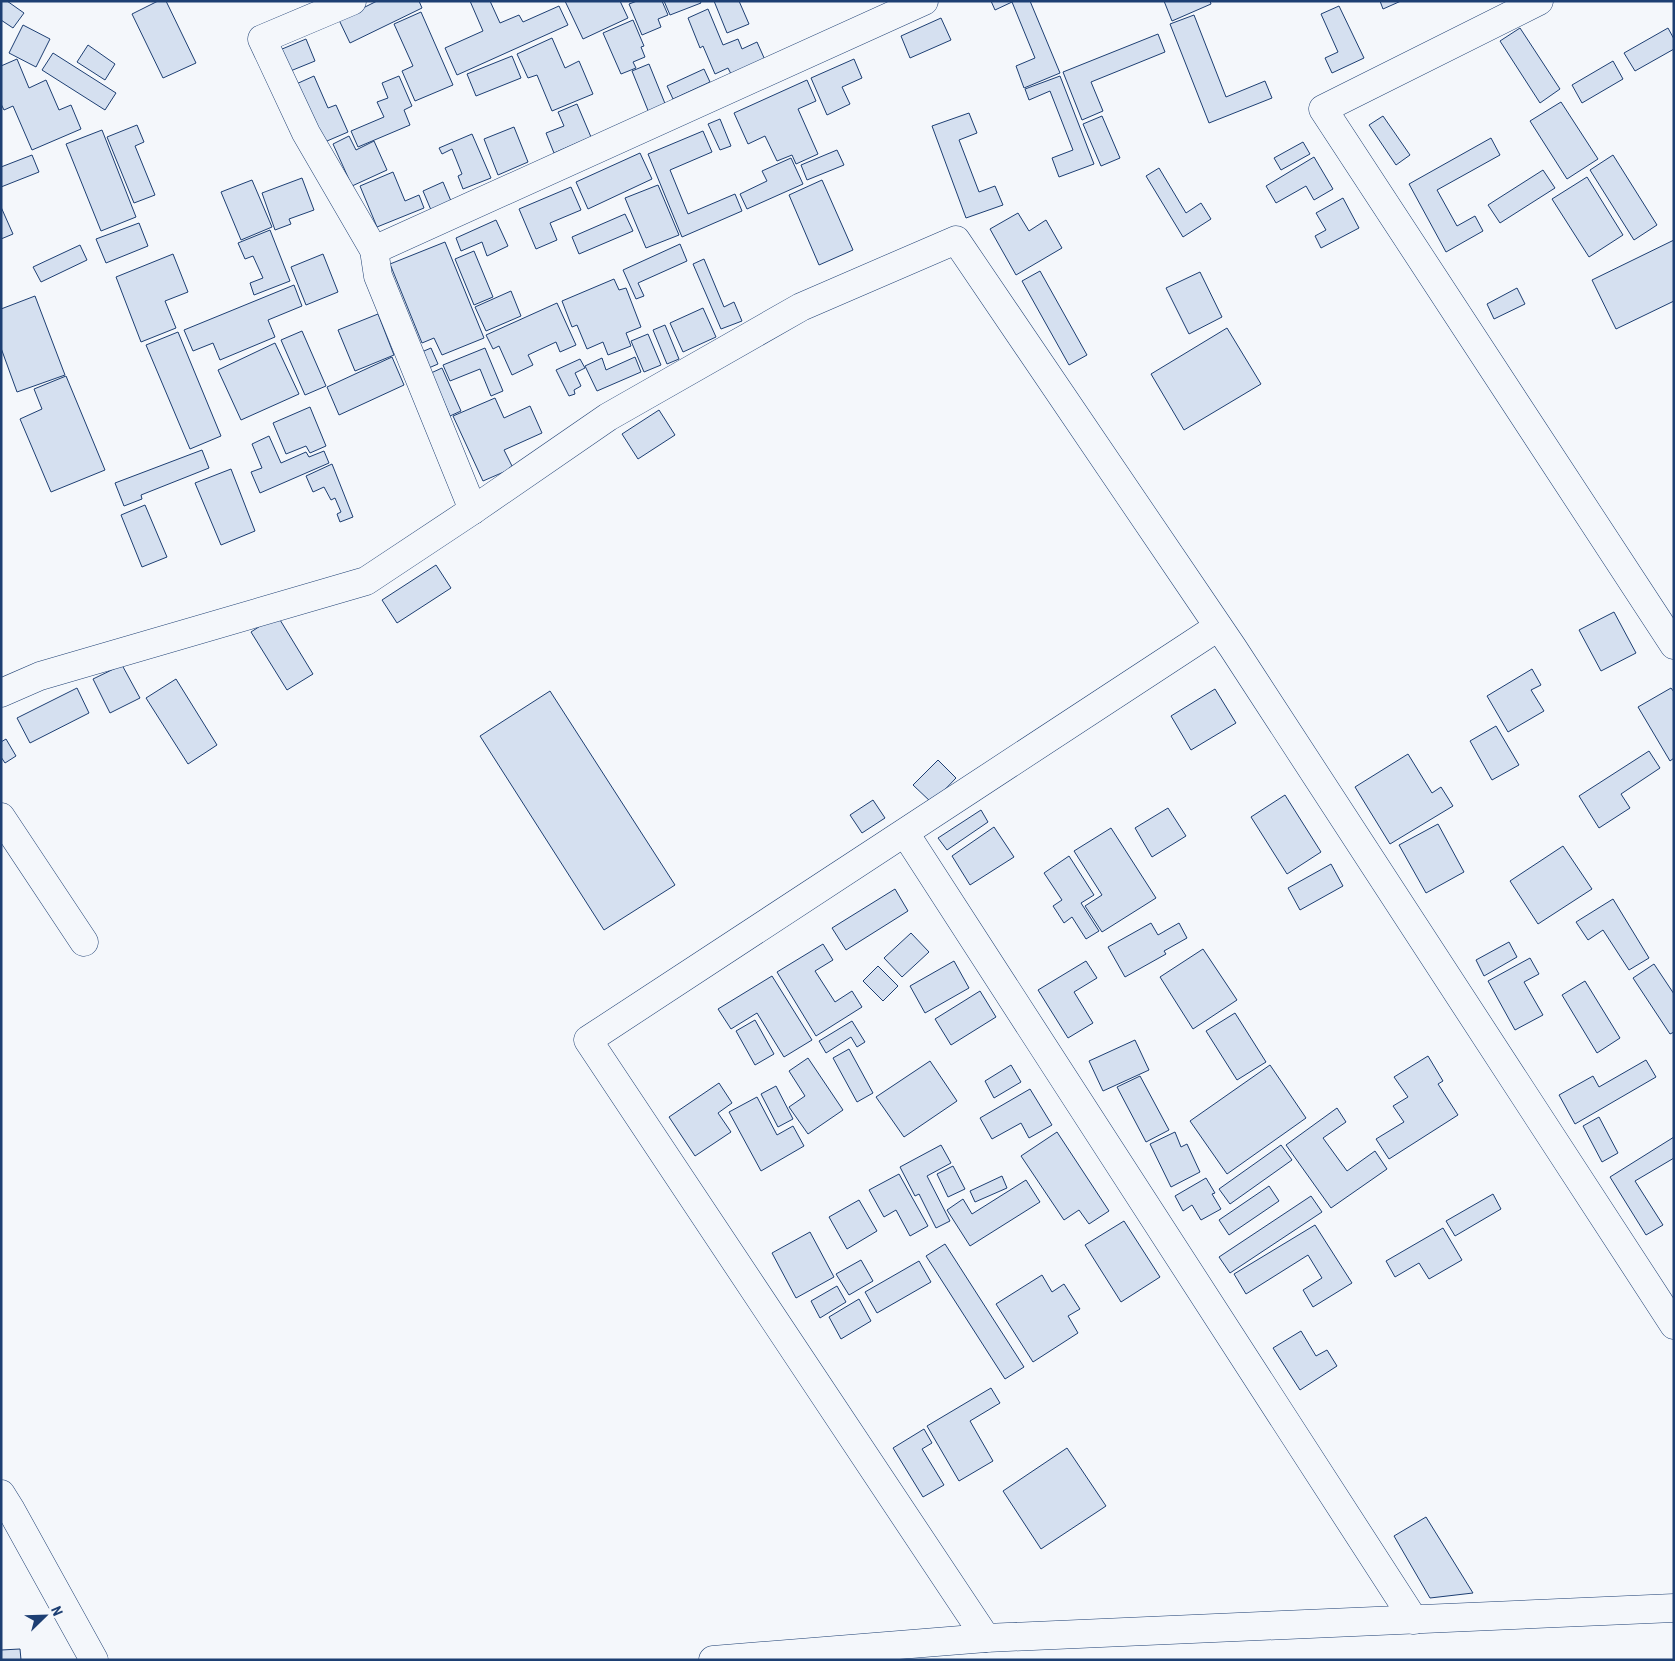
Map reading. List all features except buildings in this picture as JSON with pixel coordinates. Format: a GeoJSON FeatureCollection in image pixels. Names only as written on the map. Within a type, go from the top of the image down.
{"type":"FeatureCollection","features":[{"type":"Feature","properties":{"kind":"street"},"geometry":{"type":"LineString","coordinates":[[351,1],[262,39],[306,133],[374,250],[378,276],[473,510]]}},
{"type":"Feature","properties":{"kind":"street"},"geometry":{"type":"LineString","coordinates":[[374,250],[924,1]]}},
{"type":"Feature","properties":{"kind":"street"},"geometry":{"type":"LineString","coordinates":[[1539,1],[1323,109],[1674,645]]}},
{"type":"Feature","properties":{"kind":"street"},"geometry":{"type":"LineString","coordinates":[[1,693],[40,676],[366,581],[608,417],[801,308],[956,240],[1218,628],[1674,1325]]}},
{"type":"Feature","properties":{"kind":"street"},"geometry":{"type":"LineString","coordinates":[[986,1638],[588,1040],[1218,628]]}},
{"type":"Feature","properties":{"kind":"street"},"geometry":{"type":"LineString","coordinates":[[1,817],[84,942]]}},
{"type":"Feature","properties":{"kind":"street"},"geometry":{"type":"LineString","coordinates":[[906,833],[1414,1620]]}},
{"type":"Feature","properties":{"kind":"street"},"geometry":{"type":"LineString","coordinates":[[1,1494],[94,1660]]}},
{"type":"Feature","properties":{"kind":"street"},"geometry":{"type":"LineString","coordinates":[[713,1660],[986,1638],[1674,1608]]}}]}
